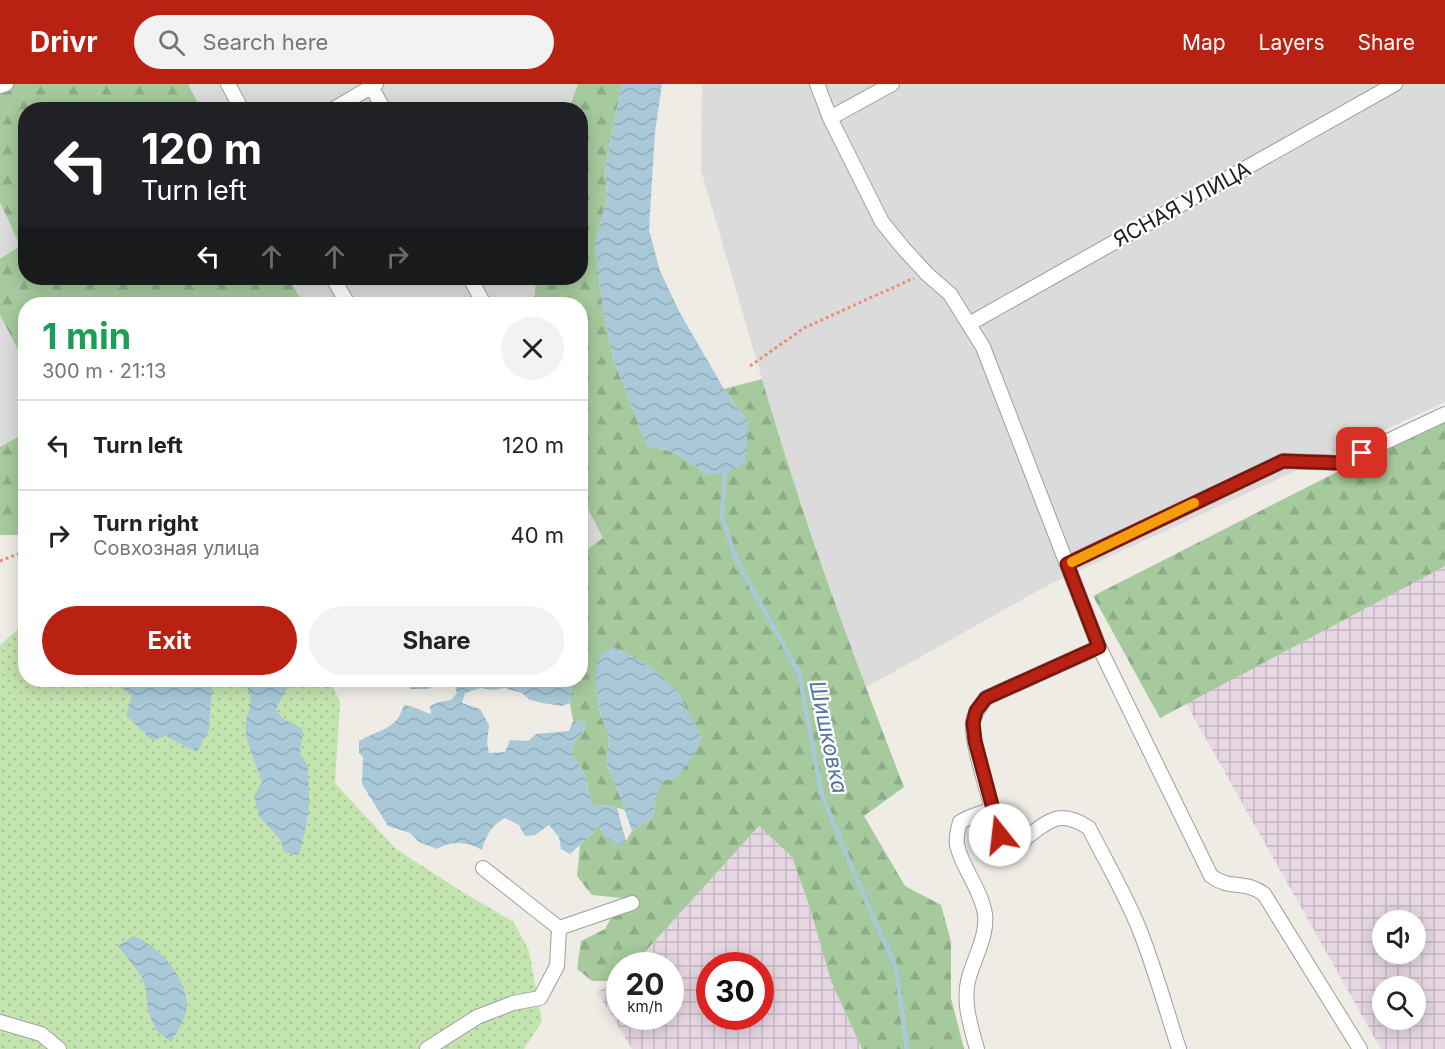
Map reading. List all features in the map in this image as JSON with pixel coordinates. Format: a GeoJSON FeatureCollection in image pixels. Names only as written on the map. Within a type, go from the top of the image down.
{"type":"FeatureCollection","features":[{"type":"Feature","properties":{"kind":"street"},"geometry":{"type":"LineString","coordinates":[[0,86],[6,84]]}},
{"type":"Feature","properties":{"kind":"street"},"geometry":{"type":"LineString","coordinates":[[228,84],[238,102]]}},
{"type":"Feature","properties":{"kind":"street"},"geometry":{"type":"LineString","coordinates":[[817,84],[830,118],[882,222],[927,274],[950,294],[983,347],[1099,647],[1211,876],[1226,885],[1245,885],[1264,894],[1360,1049]]}},
{"type":"Feature","properties":{"kind":"street"},"geometry":{"type":"LineString","coordinates":[[830,118],[892,84]]}},
{"type":"Feature","properties":{"kind":"street","name":"ЯСНАЯ УЛИЦА"},"geometry":{"type":"LineString","coordinates":[[969,324],[1395,84]]}},
{"type":"Feature","properties":{"kind":"street"},"geometry":{"type":"LineString","coordinates":[[345,102],[373,85],[380,102]]}},
{"type":"Feature","properties":{"kind":"street"},"geometry":{"type":"LineString","coordinates":[[1067,564],[1283,461],[1341,463],[1445,414]]}},
{"type":"Feature","properties":{"kind":"street"},"geometry":{"type":"LineString","coordinates":[[1099,647],[986,698],[976,711],[973,723],[975,741],[1000,835],[1009,841],[1019,843],[1061,816],[1079,821],[1089,828],[1140,931],[1179,1049]]}},
{"type":"Feature","properties":{"kind":"street"},"geometry":{"type":"LineString","coordinates":[[977,1049],[967,1013],[966,996],[985,917],[982,902],[957,845],[957,832],[960,822],[992,809]]}},
{"type":"Feature","properties":{"kind":"street"},"geometry":{"type":"LineString","coordinates":[[483,868],[559,928]]}},
{"type":"Feature","properties":{"kind":"street"},"geometry":{"type":"LineString","coordinates":[[559,928],[632,903]]}},
{"type":"Feature","properties":{"kind":"street"},"geometry":{"type":"LineString","coordinates":[[427,1049],[477,1017],[513,1003],[540,998],[557,966],[559,928]]}},
{"type":"Feature","properties":{"kind":"street"},"geometry":{"type":"LineString","coordinates":[[0,1023],[40,1035],[59,1049]]}},
{"type":"Feature","properties":{"kind":"path"},"geometry":{"type":"LineString","coordinates":[[750,366],[804,328],[906,280],[927,274]]}},
{"type":"Feature","properties":{"kind":"path"},"geometry":{"type":"LineString","coordinates":[[0,561],[18,554]]}},
{"type":"Feature","properties":{"kind":"shaded area"},"geometry":{"type":"Polygon","coordinates":[[[188,84],[578,84],[572,102],[197,102],[188,84]]]}},
{"type":"Feature","properties":{"kind":"shaded area"},"geometry":{"type":"Polygon","coordinates":[[[702,84],[1445,84],[1445,402],[1048,585],[865,688],[785,458],[701,170],[702,84]]]}},
{"type":"Feature","properties":{"kind":"shaded area"},"geometry":{"type":"Polygon","coordinates":[[[0,202],[18,242],[18,247],[0,259],[0,202]]]}},
{"type":"Feature","properties":{"kind":"shaded area"},"geometry":{"type":"Polygon","coordinates":[[[293,285],[535,285],[535,297],[299,297],[293,285]]]}},
{"type":"Feature","properties":{"kind":"shaded area"},"geometry":{"type":"Polygon","coordinates":[[[0,315],[18,348],[18,437],[0,447],[0,315]]]}},
{"type":"Feature","properties":{"kind":"shaded area"},"geometry":{"type":"Polygon","coordinates":[[[588,510],[604,538],[588,549],[588,510]]]}},
{"type":"Feature","properties":{"kind":"shaded area"},"geometry":{"type":"Polygon","coordinates":[[[1445,558],[1445,1049],[1381,1049],[1183,698],[1445,558]]]}},
{"type":"Feature","properties":{"kind":"shaded area"},"geometry":{"type":"Polygon","coordinates":[[[759,826],[792,857],[809,905],[831,981],[862,1049],[632,1049],[620,1030],[684,1030],[684,952],[645,952],[759,826]]]}},
{"type":"Feature","properties":{"kind":"shaded area"},"geometry":{"type":"Polygon","coordinates":[[[606,987],[606,1007],[597,992],[606,987]]]}},
{"type":"Feature","properties":{"kind":"green space"},"geometry":{"type":"Polygon","coordinates":[[[0,84],[188,84],[197,102],[18,102],[18,242],[0,202],[0,84]]]}},
{"type":"Feature","properties":{"kind":"green space"},"geometry":{"type":"Polygon","coordinates":[[[578,84],[622,84],[605,166],[607,197],[595,244],[600,291],[613,358],[647,446],[680,456],[707,476],[748,422],[724,389],[762,379],[828,584],[904,787],[864,816],[905,886],[941,905],[951,941],[951,998],[964,1049],[862,1049],[831,981],[809,905],[792,857],[759,826],[645,952],[606,952],[606,981],[592,981],[577,969],[581,941],[605,929],[622,898],[592,895],[577,876],[580,845],[592,834],[597,825],[609,840],[619,845],[626,841],[632,831],[653,817],[655,798],[662,781],[702,737],[690,717],[650,666],[613,647],[596,666],[596,691],[601,717],[609,733],[607,766],[626,810],[604,805],[594,807],[582,768],[572,756],[574,741],[584,732],[586,722],[573,721],[570,703],[572,687],[588,687],[588,549],[603,538],[588,509],[588,297],[535,297],[535,285],[588,285],[588,102],[572,102],[578,84]]]}},
{"type":"Feature","properties":{"kind":"green space"},"geometry":{"type":"Polygon","coordinates":[[[18,247],[18,285],[293,285],[299,297],[18,297],[18,350],[0,315],[0,259],[18,247]]]}},
{"type":"Feature","properties":{"kind":"green space"},"geometry":{"type":"Polygon","coordinates":[[[1445,417],[1445,566],[1160,718],[1093,596],[1445,417]]]}},
{"type":"Feature","properties":{"kind":"green space"},"geometry":{"type":"Polygon","coordinates":[[[18,437],[18,535],[0,535],[0,447],[18,437]]]}},
{"type":"Feature","properties":{"kind":"green space"},"geometry":{"type":"Polygon","coordinates":[[[18,629],[18,687],[333,687],[340,702],[335,783],[396,849],[514,922],[529,951],[542,1021],[524,1049],[0,1049],[0,645],[18,629]]]}},
{"type":"Feature","properties":{"kind":"water"},"geometry":{"type":"Polygon","coordinates":[[[622,84],[662,84],[655,132],[649,230],[660,271],[680,313],[724,389],[748,422],[746,462],[735,469],[707,476],[680,456],[647,446],[613,358],[600,291],[595,244],[607,197],[605,166],[622,84]]]}},
{"type":"Feature","properties":{"kind":"water"},"geometry":{"type":"Polygon","coordinates":[[[613,647],[650,666],[677,690],[702,737],[693,757],[675,779],[662,781],[655,798],[653,817],[632,831],[607,766],[609,733],[601,717],[596,691],[596,666],[600,655],[613,647]]]}},
{"type":"Feature","properties":{"kind":"water"},"geometry":{"type":"Polygon","coordinates":[[[121,687],[212,687],[209,730],[197,752],[166,736],[153,740],[146,734],[126,716],[132,695],[121,687]]]}},
{"type":"Feature","properties":{"kind":"water"},"geometry":{"type":"Polygon","coordinates":[[[287,687],[276,709],[282,718],[303,729],[300,754],[308,766],[309,802],[299,855],[284,852],[281,841],[259,816],[254,796],[262,782],[246,733],[250,701],[247,688],[287,687]]]}},
{"type":"Feature","properties":{"kind":"water"},"geometry":{"type":"Polygon","coordinates":[[[410,687],[432,687],[428,689],[410,689],[410,687]]]}},
{"type":"Feature","properties":{"kind":"water"},"geometry":{"type":"Polygon","coordinates":[[[455,687],[572,687],[570,703],[562,706],[530,700],[522,693],[505,688],[494,690],[481,688],[465,693],[462,703],[480,709],[489,725],[487,743],[489,753],[505,752],[510,740],[528,741],[536,734],[569,731],[573,721],[586,722],[584,732],[574,741],[572,756],[582,769],[594,807],[604,805],[617,808],[626,841],[619,845],[609,840],[597,825],[592,834],[570,854],[561,849],[559,837],[549,825],[535,835],[525,836],[519,825],[505,818],[490,831],[482,850],[460,843],[448,844],[437,849],[419,842],[410,833],[388,826],[362,784],[363,757],[359,753],[359,741],[392,725],[401,714],[404,705],[431,714],[430,706],[451,700],[457,693],[455,687]]]}},
{"type":"Feature","properties":{"kind":"water"},"geometry":{"type":"Polygon","coordinates":[[[133,936],[158,951],[172,967],[182,984],[187,1004],[186,1012],[171,1042],[156,1030],[148,1011],[142,977],[118,946],[133,936]]]}},
{"type":"Feature","properties":{"kind":"waterway","name":"Шишковка"},"geometry":{"type":"LineString","coordinates":[[725,472],[722,517],[735,557],[799,673],[822,795],[896,968],[907,1049]]}},
{"type":"Feature","properties":{"kind":"slow traffic"},"geometry":{"type":"LineString","coordinates":[[1072,562],[1194,503]]}},
{"type":"Feature","properties":{"kind":"route"},"geometry":{"type":"LineString","coordinates":[[1000,835],[975,741],[973,723],[976,711],[986,698],[1099,647],[1067,564],[1283,461],[1341,463],[1362,453]]}}]}
